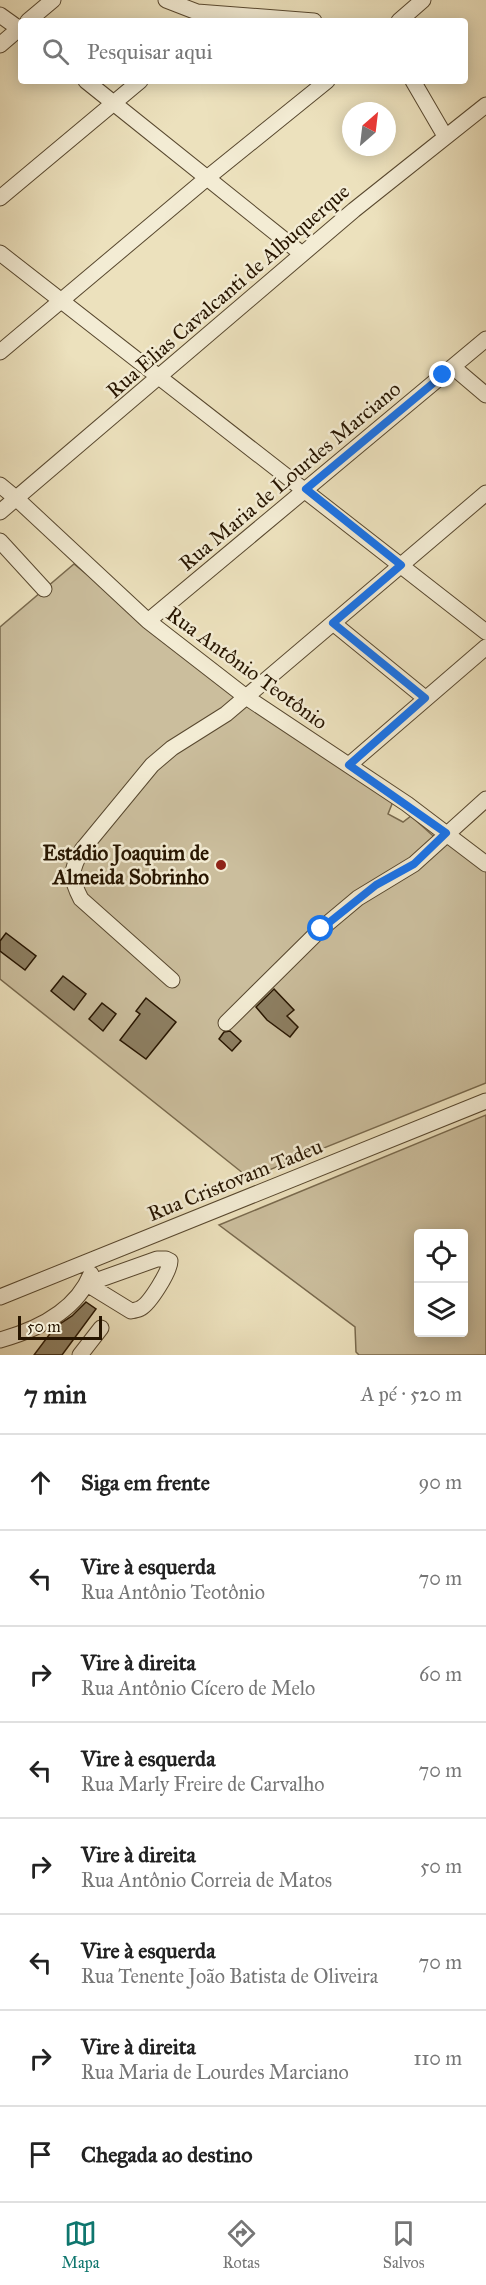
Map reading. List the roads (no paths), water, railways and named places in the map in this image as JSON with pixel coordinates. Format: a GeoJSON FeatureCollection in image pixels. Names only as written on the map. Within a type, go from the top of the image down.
{"type":"FeatureCollection","features":[{"type":"Feature","properties":{"kind":"street"},"geometry":{"type":"LineString","coordinates":[[32,18],[53,0]]}},
{"type":"Feature","properties":{"kind":"street"},"geometry":{"type":"LineString","coordinates":[[166,0],[215,18]]}},
{"type":"Feature","properties":{"kind":"street"},"geometry":{"type":"LineString","coordinates":[[402,18],[423,0]]}},
{"type":"Feature","properties":{"kind":"street"},"geometry":{"type":"LineString","coordinates":[[0,15],[18,25]]}},
{"type":"Feature","properties":{"kind":"street"},"geometry":{"type":"LineString","coordinates":[[0,45],[18,30]]}},
{"type":"Feature","properties":{"kind":"street"},"geometry":{"type":"LineString","coordinates":[[90,84],[302,254]]}},
{"type":"Feature","properties":{"kind":"street"},"geometry":{"type":"LineString","coordinates":[[0,198],[136,84]]}},
{"type":"Feature","properties":{"kind":"street"},"geometry":{"type":"LineString","coordinates":[[0,352],[207,178],[323,84]]}},
{"type":"Feature","properties":{"kind":"street"},"geometry":{"type":"LineString","coordinates":[[415,84],[445,136]]}},
{"type":"Feature","properties":{"kind":"street","name":"Rua Elias Cavalcanti de Albuquerque"},"geometry":{"type":"LineString","coordinates":[[0,512],[302,254],[486,105]]}},
{"type":"Feature","properties":{"kind":"street"},"geometry":{"type":"LineString","coordinates":[[0,253],[158,378],[306,489],[486,632]]}},
{"type":"Feature","properties":{"kind":"street","name":"Rua Maria de Lourdes Marciano"},"geometry":{"type":"LineString","coordinates":[[148,621],[486,339]]}},
{"type":"Feature","properties":{"kind":"street"},"geometry":{"type":"LineString","coordinates":[[453,367],[486,395]]}},
{"type":"Feature","properties":{"kind":"street","name":"Rua Antônio Teotônio"},"geometry":{"type":"LineString","coordinates":[[0,485],[148,621],[246,697],[349,765],[486,864]]}},
{"type":"Feature","properties":{"kind":"street"},"geometry":{"type":"LineString","coordinates":[[172,980],[81,899],[72,882],[73,865],[82,850],[152,765],[172,748],[226,714],[486,493]]}},
{"type":"Feature","properties":{"kind":"street"},"geometry":{"type":"LineString","coordinates":[[0,541],[44,589]]}},
{"type":"Feature","properties":{"kind":"street"},"geometry":{"type":"LineString","coordinates":[[333,623],[425,698]]}},
{"type":"Feature","properties":{"kind":"street"},"geometry":{"type":"LineString","coordinates":[[349,765],[486,647]]}},
{"type":"Feature","properties":{"kind":"street"},"geometry":{"type":"LineString","coordinates":[[226,1023],[321,929],[376,885],[414,864],[486,799]]}},
{"type":"Feature","properties":{"kind":"street","name":"Rua Cristovam Tadeu"},"geometry":{"type":"LineString","coordinates":[[0,1297],[486,1101]]}},
{"type":"Feature","properties":{"kind":"street"},"geometry":{"type":"LineString","coordinates":[[157,1259],[170,1261],[170,1268],[141,1309],[131,1311],[87,1284],[157,1259]]}},
{"type":"Feature","properties":{"kind":"street"},"geometry":{"type":"LineString","coordinates":[[0,1340],[28,1332],[50,1320],[87,1284],[95,1260]]}},
{"type":"Feature","properties":{"kind":"street"},"geometry":{"type":"LineString","coordinates":[[80,1355],[101,1328]]}},
{"type":"Feature","properties":{"kind":"place","name":"Estádio Joaquim de Almeida Sobrinho"},"geometry":{"type":"Point","coordinates":[221,865]}}]}
